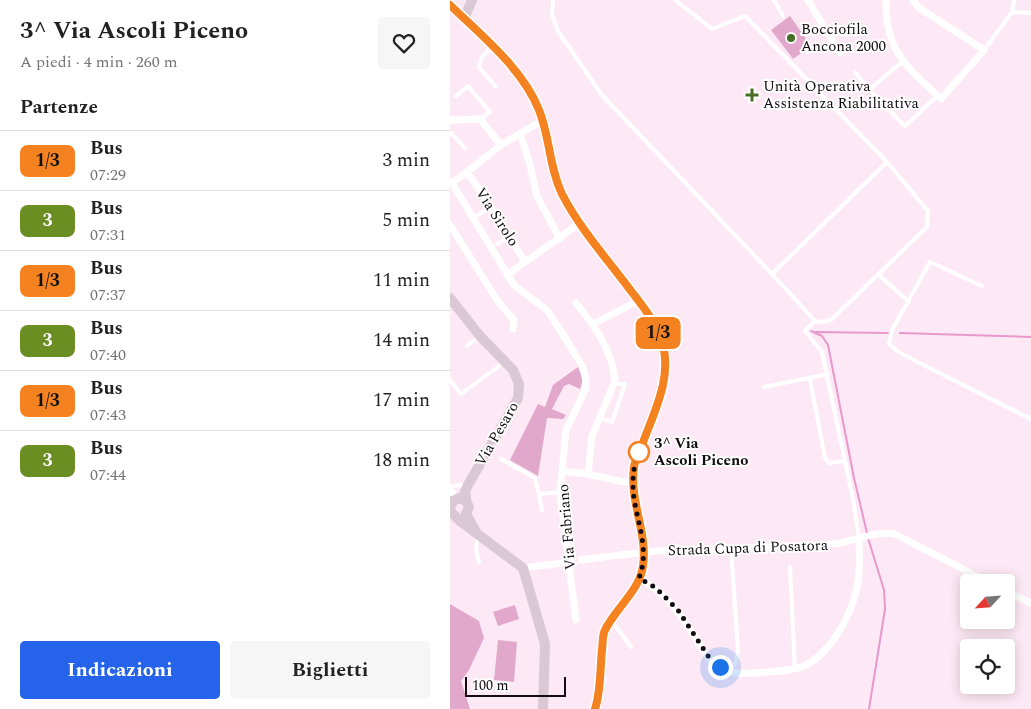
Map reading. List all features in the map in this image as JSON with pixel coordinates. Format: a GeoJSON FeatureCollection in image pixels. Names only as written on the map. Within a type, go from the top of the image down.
{"type":"FeatureCollection","features":[{"type":"Feature","properties":{"kind":"street"},"geometry":{"type":"LineString","coordinates":[[464,19],[472,0]]}},
{"type":"Feature","properties":{"kind":"street"},"geometry":{"type":"LineString","coordinates":[[808,0],[821,25],[840,53]]}},
{"type":"Feature","properties":{"kind":"street"},"geometry":{"type":"LineString","coordinates":[[886,0],[889,34],[898,56],[941,99],[984,50],[918,7],[913,0]]}},
{"type":"Feature","properties":{"kind":"street"},"geometry":{"type":"LineString","coordinates":[[452,11],[464,19],[520,75],[535,100],[543,121],[557,181],[562,194],[580,223],[654,324],[662,342],[666,362],[665,378],[634,466],[632,482],[644,552],[643,568],[639,578],[609,621],[604,634],[595,709]]}},
{"type":"Feature","properties":{"kind":"street"},"geometry":{"type":"LineString","coordinates":[[450,120],[480,119],[501,145]]}},
{"type":"Feature","properties":{"kind":"street"},"geometry":{"type":"LineString","coordinates":[[451,183],[501,145],[538,123]]}},
{"type":"Feature","properties":{"kind":"street"},"geometry":{"type":"LineString","coordinates":[[520,133],[537,196],[560,239]]}},
{"type":"Feature","properties":{"kind":"street","name":"Via Sirolo"},"geometry":{"type":"LineString","coordinates":[[467,172],[492,207],[526,262]]}},
{"type":"Feature","properties":{"kind":"street","name":"Via Fabriano"},"geometry":{"type":"LineString","coordinates":[[451,183],[514,285],[548,311],[583,367],[586,388],[566,430],[560,492],[576,620]]}},
{"type":"Feature","properties":{"kind":"street"},"geometry":{"type":"LineString","coordinates":[[507,275],[580,223]]}},
{"type":"Feature","properties":{"kind":"street"},"geometry":{"type":"LineString","coordinates":[[450,225],[497,300],[514,320],[513,329]]}},
{"type":"Feature","properties":{"kind":"street","name":"Via Pesaro"},"geometry":{"type":"LineString","coordinates":[[450,298],[480,336],[513,370],[519,392],[518,398],[468,485]]}},
{"type":"Feature","properties":{"kind":"street"},"geometry":{"type":"LineString","coordinates":[[593,324],[638,301]]}},
{"type":"Feature","properties":{"kind":"street"},"geometry":{"type":"LineString","coordinates":[[576,303],[593,324],[609,356],[614,371],[614,384],[592,436],[588,474]]}},
{"type":"Feature","properties":{"kind":"street"},"geometry":{"type":"LineString","coordinates":[[562,471],[632,482]]}},
{"type":"Feature","properties":{"kind":"street"},"geometry":{"type":"LineString","coordinates":[[468,485],[450,508],[460,521],[523,568],[545,644],[543,709]]}},
{"type":"Feature","properties":{"kind":"street"},"geometry":{"type":"LineString","coordinates":[[456,499],[469,507],[457,515]]}},
{"type":"Feature","properties":{"kind":"street","name":"Strada Cupa di Posatora"},"geometry":{"type":"LineString","coordinates":[[581,560],[644,552],[842,544],[862,537],[889,533],[895,534],[972,574]]}},
{"type":"Feature","properties":{"kind":"street"},"geometry":{"type":"LineString","coordinates":[[639,578],[656,588],[678,610],[712,662],[729,672],[745,675],[795,668],[804,666],[816,658],[838,634],[849,611],[857,587],[862,537]]}},
{"type":"Feature","properties":{"kind":"street"},"geometry":{"type":"LineString","coordinates":[[523,568],[570,562]]}},
{"type":"Feature","properties":{"kind":"street"},"geometry":{"type":"LineString","coordinates":[[1015,595],[1031,603]]}},
{"type":"Feature","properties":{"kind":"lane"},"geometry":{"type":"LineString","coordinates":[[553,0],[552,15],[558,31],[601,94],[815,321],[831,320],[927,227],[928,211],[887,162],[744,16],[712,29],[675,0]]}},
{"type":"Feature","properties":{"kind":"lane"},"geometry":{"type":"LineString","coordinates":[[774,0],[783,16]]}},
{"type":"Feature","properties":{"kind":"lane"},"geometry":{"type":"LineString","coordinates":[[984,50],[1012,12],[1014,0]]}},
{"type":"Feature","properties":{"kind":"lane"},"geometry":{"type":"LineString","coordinates":[[1012,12],[1031,13]]}},
{"type":"Feature","properties":{"kind":"lane"},"geometry":{"type":"LineString","coordinates":[[492,46],[482,57],[479,67],[496,86]]}},
{"type":"Feature","properties":{"kind":"lane"},"geometry":{"type":"LineString","coordinates":[[869,90],[903,61]]}},
{"type":"Feature","properties":{"kind":"lane"},"geometry":{"type":"LineString","coordinates":[[855,72],[869,90],[905,126],[937,96]]}},
{"type":"Feature","properties":{"kind":"lane"},"geometry":{"type":"LineString","coordinates":[[456,96],[468,86],[490,112],[480,119]]}},
{"type":"Feature","properties":{"kind":"lane"},"geometry":{"type":"LineString","coordinates":[[450,132],[465,148]]}},
{"type":"Feature","properties":{"kind":"lane"},"geometry":{"type":"LineString","coordinates":[[772,274],[887,162]]}},
{"type":"Feature","properties":{"kind":"lane"},"geometry":{"type":"LineString","coordinates":[[478,215],[492,207]]}},
{"type":"Feature","properties":{"kind":"lane"},"geometry":{"type":"LineString","coordinates":[[497,244],[509,237]]}},
{"type":"Feature","properties":{"kind":"lane"},"geometry":{"type":"LineString","coordinates":[[982,286],[930,262],[892,330],[889,344],[900,353],[1031,419]]}},
{"type":"Feature","properties":{"kind":"lane"},"geometry":{"type":"LineString","coordinates":[[878,274],[908,302]]}},
{"type":"Feature","properties":{"kind":"lane"},"geometry":{"type":"LineString","coordinates":[[815,321],[804,331],[822,352],[862,537]]}},
{"type":"Feature","properties":{"kind":"lane"},"geometry":{"type":"LineString","coordinates":[[467,346],[480,336]]}},
{"type":"Feature","properties":{"kind":"lane"},"geometry":{"type":"LineString","coordinates":[[451,383],[462,394],[506,362]]}},
{"type":"Feature","properties":{"kind":"lane"},"geometry":{"type":"LineString","coordinates":[[764,387],[828,374]]}},
{"type":"Feature","properties":{"kind":"lane"},"geometry":{"type":"LineString","coordinates":[[810,378],[825,458],[828,463],[845,461]]}},
{"type":"Feature","properties":{"kind":"lane"},"geometry":{"type":"LineString","coordinates":[[599,418],[612,422],[625,384],[614,384]]}},
{"type":"Feature","properties":{"kind":"lane"},"geometry":{"type":"LineString","coordinates":[[500,459],[535,478],[542,510]]}},
{"type":"Feature","properties":{"kind":"lane"},"geometry":{"type":"LineString","coordinates":[[450,486],[468,485]]}},
{"type":"Feature","properties":{"kind":"lane"},"geometry":{"type":"LineString","coordinates":[[539,494],[560,492]]}},
{"type":"Feature","properties":{"kind":"lane"},"geometry":{"type":"LineString","coordinates":[[480,562],[476,549],[481,538]]}},
{"type":"Feature","properties":{"kind":"lane"},"geometry":{"type":"LineString","coordinates":[[729,672],[736,662],[738,650],[731,548]]}},
{"type":"Feature","properties":{"kind":"lane"},"geometry":{"type":"LineString","coordinates":[[790,567],[795,668]]}},
{"type":"Feature","properties":{"kind":"lane"},"geometry":{"type":"LineString","coordinates":[[609,621],[631,647]]}},
{"type":"Feature","properties":{"kind":"shaded area","name":"Bocciofila Ancona 2000"},"geometry":{"type":"Polygon","coordinates":[[[790,16],[811,46],[793,59],[771,30],[790,16]]]}},
{"type":"Feature","properties":{"kind":"shaded area"},"geometry":{"type":"Polygon","coordinates":[[[578,367],[583,379],[580,389],[569,384],[564,386],[552,409],[566,415],[563,419],[547,418],[538,476],[510,460],[538,404],[545,407],[553,385],[578,367]]]}},
{"type":"Feature","properties":{"kind":"shaded area"},"geometry":{"type":"Polygon","coordinates":[[[450,604],[479,621],[484,638],[469,670],[461,681],[470,709],[450,709],[450,604]]]}},
{"type":"Feature","properties":{"kind":"shaded area"},"geometry":{"type":"Polygon","coordinates":[[[515,605],[519,619],[498,626],[493,612],[515,605]]]}},
{"type":"Feature","properties":{"kind":"shaded area"},"geometry":{"type":"Polygon","coordinates":[[[498,640],[517,642],[514,682],[494,680],[498,640]]]}},
{"type":"Feature","properties":{"kind":"waterway"},"geometry":{"type":"LineString","coordinates":[[811,331],[822,336],[828,345],[854,478],[867,533]]}},
{"type":"Feature","properties":{"kind":"waterway"},"geometry":{"type":"LineString","coordinates":[[815,332],[888,333]]}},
{"type":"Feature","properties":{"kind":"waterway"},"geometry":{"type":"LineString","coordinates":[[900,333],[1031,337]]}},
{"type":"Feature","properties":{"kind":"waterway"},"geometry":{"type":"LineString","coordinates":[[868,538],[884,590],[885,609],[869,709]]}},
{"type":"Feature","properties":{"kind":"bus line","name":"1/3"},"geometry":{"type":"LineString","coordinates":[[450,5],[506,60],[527,85],[540,110],[554,170],[562,194],[584,229],[654,324],[662,342],[666,362],[665,378],[634,466],[632,482],[644,552],[643,568],[634,586],[609,621],[604,634],[595,709]]}},
{"type":"Feature","properties":{"kind":"place","name":"Bocciofila Ancona 2000"},"geometry":{"type":"Point","coordinates":[791,38]}},
{"type":"Feature","properties":{"kind":"place","name":"Unità Operativa Assistenza Riabilitativa"},"geometry":{"type":"Point","coordinates":[752,95]}},
{"type":"Feature","properties":{"kind":"place","name":"3^ Via Ascoli Piceno"},"geometry":{"type":"Point","coordinates":[639,452]}},
{"type":"Feature","properties":{"kind":"route"},"geometry":{"type":"LineString","coordinates":[[639,452],[641,448],[634,466],[632,482],[644,552],[643,568],[639,578],[656,588],[678,610],[712,662],[720,667]]}}]}
